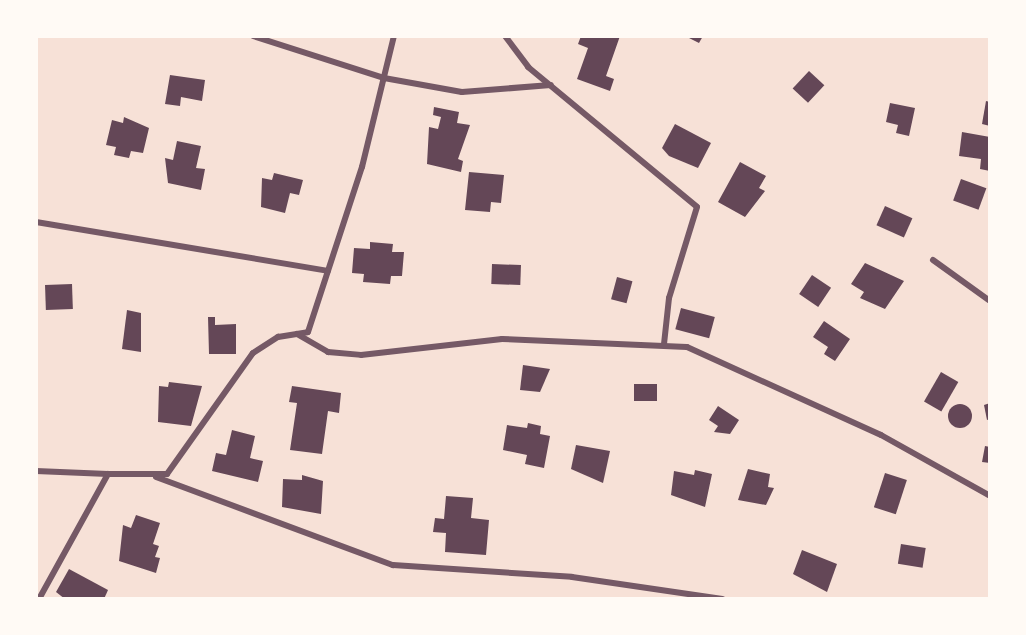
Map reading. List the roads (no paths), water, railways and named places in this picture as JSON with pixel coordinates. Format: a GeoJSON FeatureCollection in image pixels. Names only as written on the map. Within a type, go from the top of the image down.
{"type":"FeatureCollection","features":[{"type":"Feature","properties":{"kind":"street"},"geometry":{"type":"LineString","coordinates":[[253,36],[384,78],[462,92],[551,85]]}},
{"type":"Feature","properties":{"kind":"street"},"geometry":{"type":"LineString","coordinates":[[36,471],[153,476],[167,474],[180,459],[253,353],[269,340],[308,332],[328,271],[394,36]]}},
{"type":"Feature","properties":{"kind":"street"},"geometry":{"type":"LineString","coordinates":[[505,36],[514,54],[697,207],[669,298],[664,344]]}},
{"type":"Feature","properties":{"kind":"street"},"geometry":{"type":"LineString","coordinates":[[36,222],[328,271]]}},
{"type":"Feature","properties":{"kind":"street"},"geometry":{"type":"LineString","coordinates":[[933,260],[990,301]]}},
{"type":"Feature","properties":{"kind":"street"},"geometry":{"type":"LineString","coordinates":[[297,334],[328,352],[362,355],[502,339],[664,344],[708,354],[836,412],[990,496]]}},
{"type":"Feature","properties":{"kind":"street"},"geometry":{"type":"LineString","coordinates":[[39,599],[108,474]]}},
{"type":"Feature","properties":{"kind":"street"},"geometry":{"type":"LineString","coordinates":[[153,476],[393,565],[572,577],[663,595],[722,599]]}}]}
